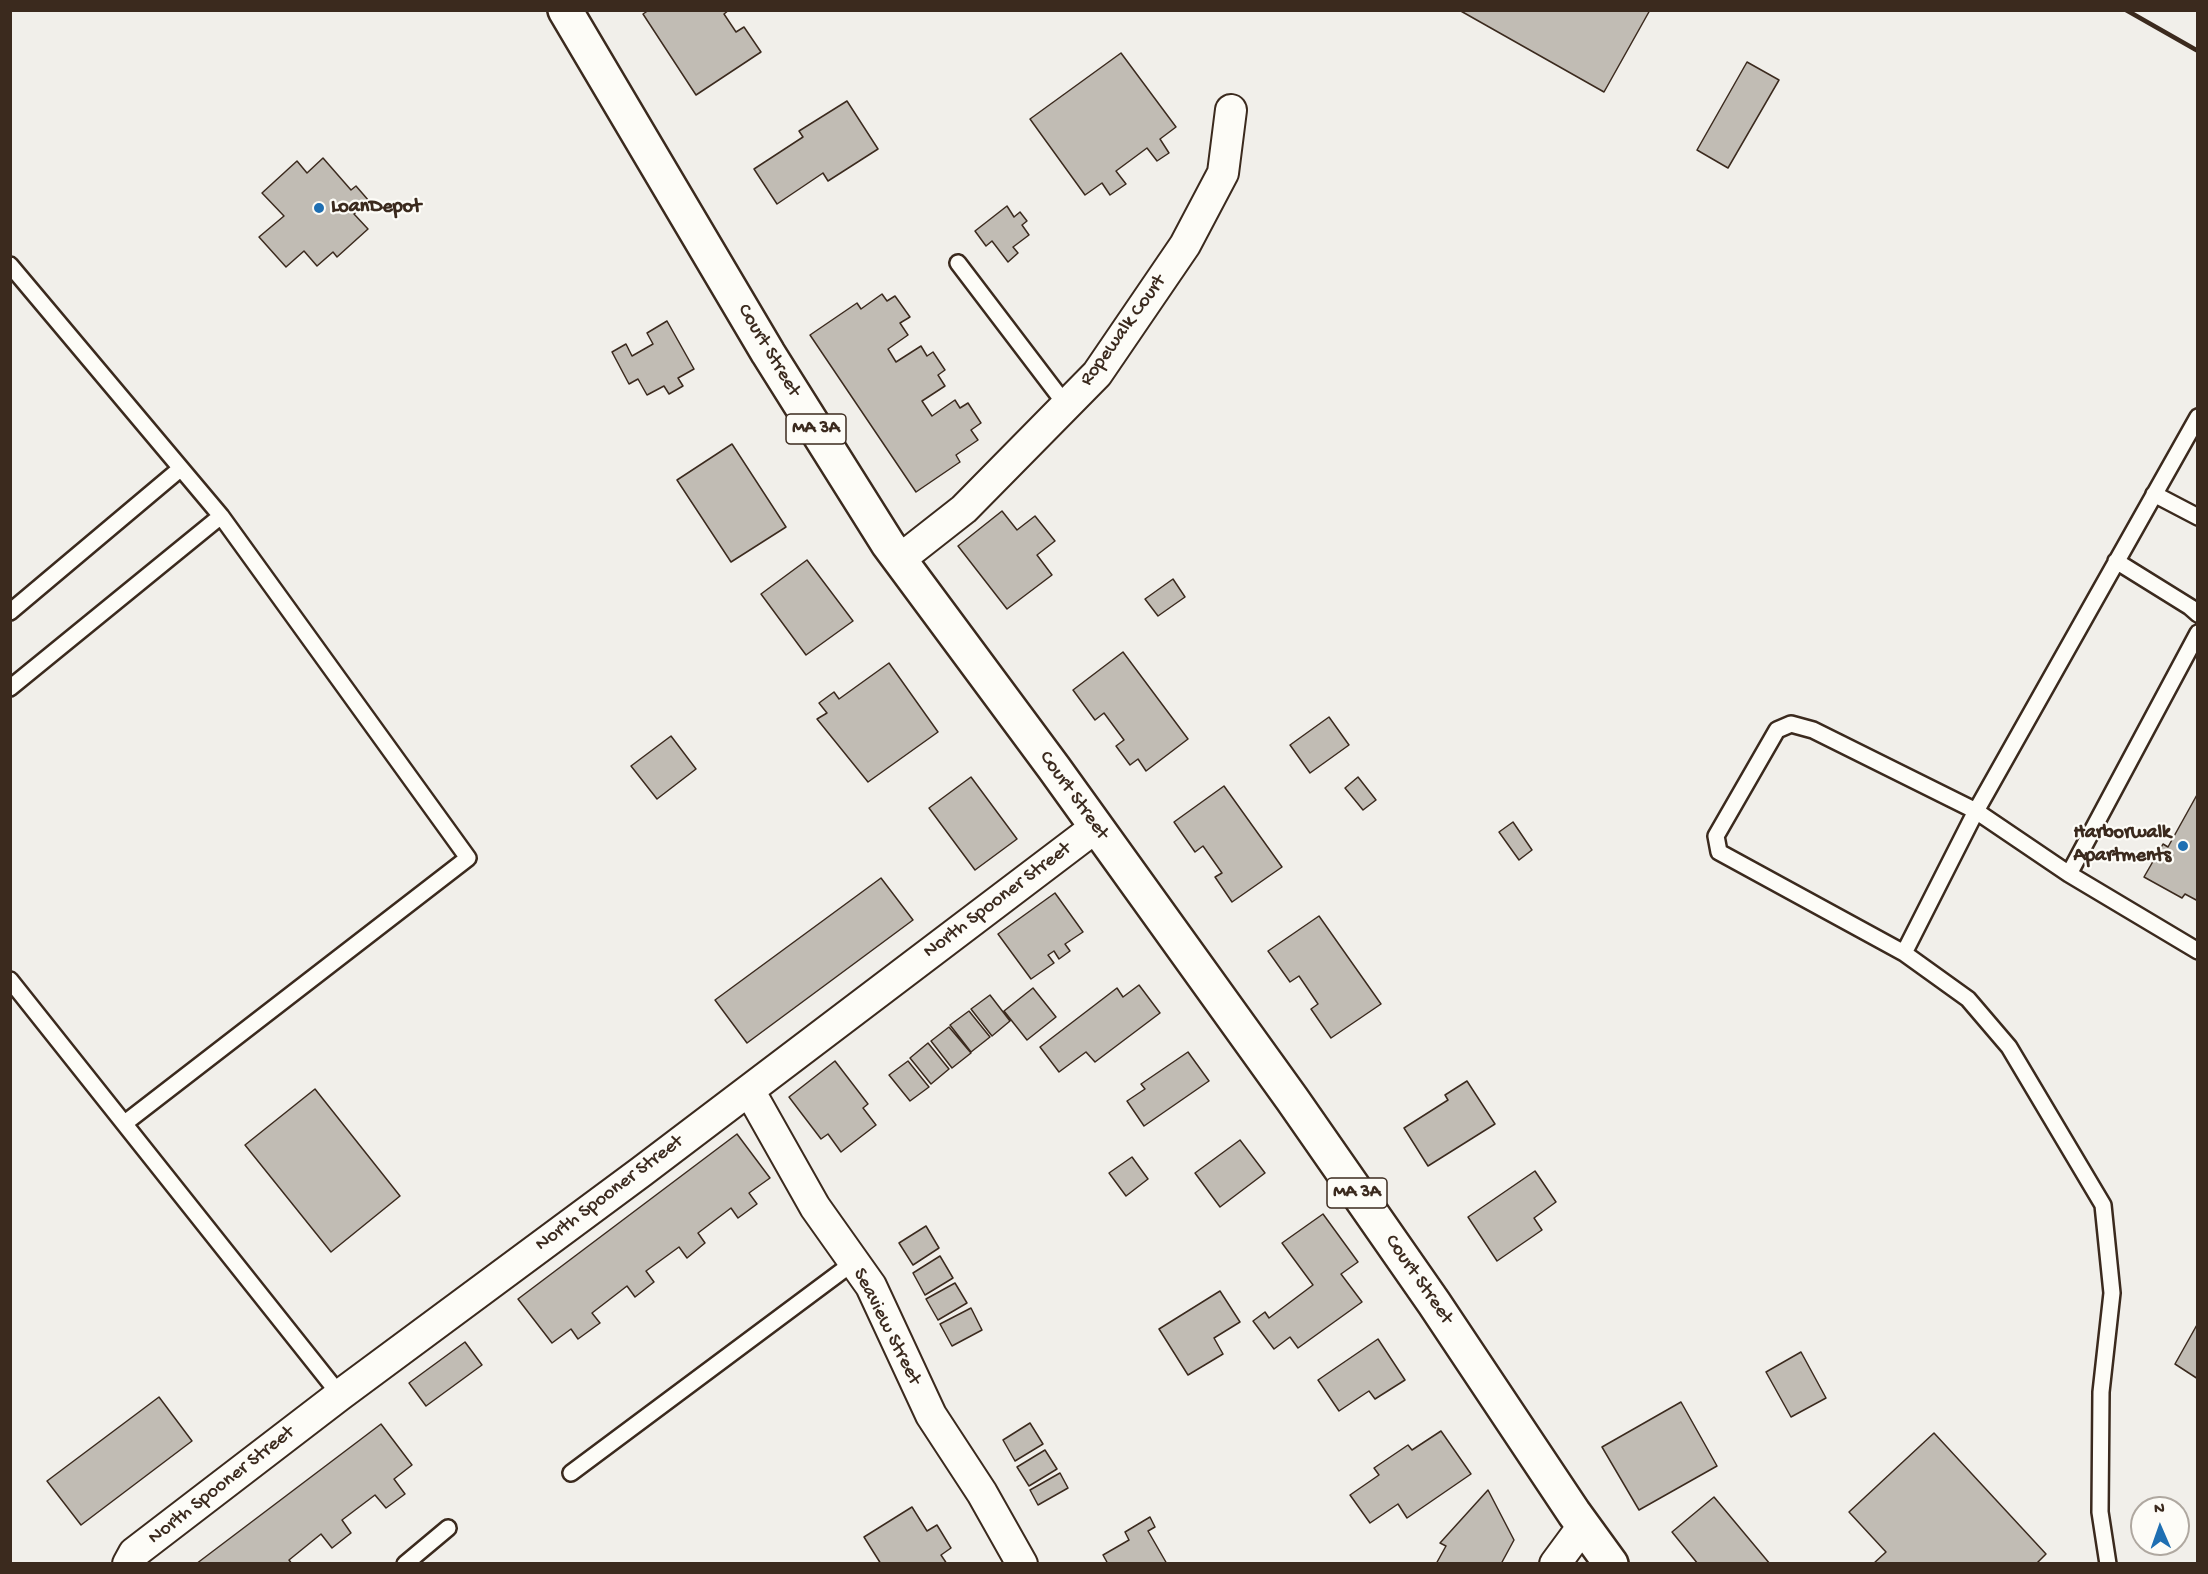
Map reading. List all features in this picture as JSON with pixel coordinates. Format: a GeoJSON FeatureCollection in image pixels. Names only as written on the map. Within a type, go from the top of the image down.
{"type":"FeatureCollection","features":[{"type":"Feature","properties":{"kind":"main road","name":"Court Street"},"geometry":{"type":"LineString","coordinates":[[565,10],[768,353],[899,560],[1285,1089],[1428,1293],[1583,1526],[1611,1563]]}},
{"type":"Feature","properties":{"kind":"street","name":"Ropewalk Court"},"geometry":{"type":"LineString","coordinates":[[899,560],[964,509],[1097,374],[1185,244],[1223,173],[1231,110]]}},
{"type":"Feature","properties":{"kind":"street","name":"North Spooner Street"},"geometry":{"type":"LineString","coordinates":[[128,1563],[134,1553],[340,1395],[749,1090],[1096,827]]}},
{"type":"Feature","properties":{"kind":"street","name":"Seaview Street"},"geometry":{"type":"LineString","coordinates":[[749,1090],[815,1207],[871,1286],[931,1415],[982,1493],[1023,1563]]}},
{"type":"Feature","properties":{"kind":"street"},"geometry":{"type":"LineString","coordinates":[[1555,1563],[1583,1526]]}},
{"type":"Feature","properties":{"kind":"lane"},"geometry":{"type":"LineString","coordinates":[[958,263],[1066,405]]}},
{"type":"Feature","properties":{"kind":"lane"},"geometry":{"type":"LineString","coordinates":[[10,265],[221,516],[468,858],[125,1123]]}},
{"type":"Feature","properties":{"kind":"lane"},"geometry":{"type":"LineString","coordinates":[[1904,953],[1976,811],[2198,417]]}},
{"type":"Feature","properties":{"kind":"lane"},"geometry":{"type":"LineString","coordinates":[[10,612],[180,469]]}},
{"type":"Feature","properties":{"kind":"lane"},"geometry":{"type":"LineString","coordinates":[[2154,494],[2198,517]]}},
{"type":"Feature","properties":{"kind":"lane"},"geometry":{"type":"LineString","coordinates":[[10,688],[221,516]]}},
{"type":"Feature","properties":{"kind":"lane"},"geometry":{"type":"LineString","coordinates":[[2116,561],[2198,614]]}},
{"type":"Feature","properties":{"kind":"lane"},"geometry":{"type":"LineString","coordinates":[[2069,874],[2198,633]]}},
{"type":"Feature","properties":{"kind":"lane"},"geometry":{"type":"LineString","coordinates":[[2108,1563],[2100,1512],[2101,1392],[2112,1293],[2103,1205],[2009,1047],[1968,999],[1904,953],[1719,852],[1716,836],[1777,730],[1791,724],[1813,730],[1976,811],[2069,874],[2198,951]]}},
{"type":"Feature","properties":{"kind":"lane"},"geometry":{"type":"LineString","coordinates":[[10,980],[340,1395]]}},
{"type":"Feature","properties":{"kind":"lane"},"geometry":{"type":"LineString","coordinates":[[571,1473],[854,1262]]}},
{"type":"Feature","properties":{"kind":"lane"},"geometry":{"type":"LineString","coordinates":[[405,1563],[448,1528]]}},
{"type":"Feature","properties":{"kind":"building"},"geometry":{"type":"Polygon","coordinates":[[[649,10],[729,10],[724,14],[736,32],[744,27],[761,52],[696,95],[643,14],[649,10]]]}},
{"type":"Feature","properties":{"kind":"building"},"geometry":{"type":"Polygon","coordinates":[[[1459,10],[1650,10],[1604,92],[1459,10]]]}},
{"type":"Feature","properties":{"kind":"building"},"geometry":{"type":"Polygon","coordinates":[[[1121,53],[1176,127],[1160,139],[1169,153],[1157,161],[1147,148],[1116,171],[1126,184],[1110,195],[1102,183],[1085,195],[1030,119],[1121,53]]]}},
{"type":"Feature","properties":{"kind":"building"},"geometry":{"type":"Polygon","coordinates":[[[1747,62],[1779,80],[1728,168],[1697,150],[1747,62]]]}},
{"type":"Feature","properties":{"kind":"building"},"geometry":{"type":"Polygon","coordinates":[[[847,101],[878,149],[828,181],[823,173],[777,204],[754,169],[803,137],[799,131],[847,101]]]}},
{"type":"Feature","properties":{"kind":"building","name":"LoanDepot"},"geometry":{"type":"Polygon","coordinates":[[[323,158],[351,190],[356,186],[369,201],[354,214],[368,229],[337,257],[333,252],[317,266],[304,251],[286,267],[259,237],[284,216],[262,193],[297,161],[307,173],[323,158]]]}},
{"type":"Feature","properties":{"kind":"building"},"geometry":{"type":"Polygon","coordinates":[[[1007,206],[1014,217],[1020,212],[1027,221],[1022,225],[1029,235],[1013,247],[1018,253],[1008,262],[992,241],[986,246],[975,231],[1007,206]]]}},
{"type":"Feature","properties":{"kind":"building"},"geometry":{"type":"Polygon","coordinates":[[[882,294],[887,301],[895,296],[910,317],[900,323],[908,335],[888,349],[896,362],[921,346],[927,356],[933,352],[945,370],[938,375],[945,386],[922,401],[932,416],[955,400],[960,408],[968,403],[981,423],[971,430],[978,440],[956,455],[960,462],[916,492],[810,335],[857,303],[861,309],[882,294]]]}},
{"type":"Feature","properties":{"kind":"building"},"geometry":{"type":"Polygon","coordinates":[[[667,321],[694,369],[678,378],[683,386],[669,394],[664,386],[647,395],[638,379],[629,384],[612,352],[626,344],[632,356],[653,344],[647,333],[667,321]]]}},
{"type":"Feature","properties":{"kind":"building"},"geometry":{"type":"Polygon","coordinates":[[[732,444],[786,527],[731,562],[677,480],[732,444]]]}},
{"type":"Feature","properties":{"kind":"building"},"geometry":{"type":"Polygon","coordinates":[[[1002,511],[1017,530],[1035,516],[1055,541],[1037,555],[1052,575],[1007,609],[958,546],[1002,511]]]}},
{"type":"Feature","properties":{"kind":"building"},"geometry":{"type":"Polygon","coordinates":[[[807,560],[853,621],[806,655],[761,594],[807,560]]]}},
{"type":"Feature","properties":{"kind":"building"},"geometry":{"type":"Polygon","coordinates":[[[1173,579],[1185,597],[1158,616],[1145,599],[1173,579]]]}},
{"type":"Feature","properties":{"kind":"building"},"geometry":{"type":"Polygon","coordinates":[[[1123,652],[1188,739],[1146,771],[1138,759],[1130,765],[1116,746],[1124,740],[1104,713],[1095,720],[1073,690],[1123,652]]]}},
{"type":"Feature","properties":{"kind":"building"},"geometry":{"type":"Polygon","coordinates":[[[889,663],[938,732],[868,782],[817,719],[827,713],[819,703],[834,692],[839,699],[889,663]]]}},
{"type":"Feature","properties":{"kind":"building"},"geometry":{"type":"Polygon","coordinates":[[[1329,717],[1349,745],[1310,773],[1290,745],[1329,717]]]}},
{"type":"Feature","properties":{"kind":"building"},"geometry":{"type":"Polygon","coordinates":[[[671,736],[696,769],[657,799],[631,766],[671,736]]]}},
{"type":"Feature","properties":{"kind":"building"},"geometry":{"type":"Polygon","coordinates":[[[971,777],[1017,839],[975,870],[929,808],[971,777]]]}},
{"type":"Feature","properties":{"kind":"building"},"geometry":{"type":"Polygon","coordinates":[[[1358,777],[1376,800],[1363,810],[1345,788],[1358,777]]]}},
{"type":"Feature","properties":{"kind":"building"},"geometry":{"type":"Polygon","coordinates":[[[1224,786],[1282,867],[1232,902],[1215,877],[1222,873],[1203,846],[1195,852],[1174,822],[1224,786]]]}},
{"type":"Feature","properties":{"kind":"building","name":"Harborwalk Apartments"},"geometry":{"type":"Polygon","coordinates":[[[2198,793],[2198,901],[2185,894],[2182,898],[2144,877],[2163,844],[2168,847],[2198,793]]]}},
{"type":"Feature","properties":{"kind":"building"},"geometry":{"type":"Polygon","coordinates":[[[1513,822],[1532,850],[1519,860],[1499,832],[1513,822]]]}},
{"type":"Feature","properties":{"kind":"building"},"geometry":{"type":"Polygon","coordinates":[[[881,878],[913,920],[747,1043],[715,1000],[881,878]]]}},
{"type":"Feature","properties":{"kind":"building"},"geometry":{"type":"Polygon","coordinates":[[[1055,893],[1083,932],[1065,944],[1070,951],[1059,959],[1054,951],[1048,955],[1054,963],[1031,979],[998,934],[1055,893]]]}},
{"type":"Feature","properties":{"kind":"building"},"geometry":{"type":"Polygon","coordinates":[[[1319,916],[1381,1004],[1331,1038],[1311,1009],[1318,1004],[1299,976],[1290,982],[1268,951],[1319,916]]]}},
{"type":"Feature","properties":{"kind":"building"},"geometry":{"type":"Polygon","coordinates":[[[1139,985],[1160,1013],[1095,1062],[1086,1052],[1059,1072],[1040,1047],[1117,988],[1123,997],[1139,985]]]}},
{"type":"Feature","properties":{"kind":"building"},"geometry":{"type":"Polygon","coordinates":[[[1033,988],[1056,1017],[1027,1040],[1004,1011],[1033,988]]]}},
{"type":"Feature","properties":{"kind":"building"},"geometry":{"type":"Polygon","coordinates":[[[990,995],[1010,1021],[992,1036],[971,1009],[990,995]]]}},
{"type":"Feature","properties":{"kind":"building"},"geometry":{"type":"Polygon","coordinates":[[[969,1011],[990,1037],[971,1052],[950,1025],[969,1011]]]}},
{"type":"Feature","properties":{"kind":"building"},"geometry":{"type":"Polygon","coordinates":[[[949,1027],[971,1053],[952,1068],[931,1041],[949,1027]]]}},
{"type":"Feature","properties":{"kind":"building"},"geometry":{"type":"Polygon","coordinates":[[[928,1043],[949,1069],[931,1084],[910,1058],[928,1043]]]}},
{"type":"Feature","properties":{"kind":"building"},"geometry":{"type":"Polygon","coordinates":[[[1188,1052],[1209,1081],[1144,1126],[1127,1101],[1145,1089],[1141,1084],[1188,1052]]]}},
{"type":"Feature","properties":{"kind":"building"},"geometry":{"type":"Polygon","coordinates":[[[835,1061],[868,1104],[863,1108],[876,1125],[841,1152],[828,1134],[821,1139],[789,1097],[835,1061]]]}},
{"type":"Feature","properties":{"kind":"building"},"geometry":{"type":"Polygon","coordinates":[[[908,1061],[929,1087],[910,1101],[889,1075],[908,1061]]]}},
{"type":"Feature","properties":{"kind":"building"},"geometry":{"type":"Polygon","coordinates":[[[1467,1081],[1495,1124],[1428,1166],[1404,1128],[1448,1100],[1445,1095],[1467,1081]]]}},
{"type":"Feature","properties":{"kind":"building"},"geometry":{"type":"Polygon","coordinates":[[[315,1089],[400,1196],[331,1252],[245,1145],[315,1089]]]}},
{"type":"Feature","properties":{"kind":"building"},"geometry":{"type":"Polygon","coordinates":[[[737,1134],[770,1178],[749,1193],[757,1204],[738,1218],[731,1208],[698,1233],[705,1243],[687,1258],[679,1247],[646,1271],[654,1282],[635,1297],[627,1286],[592,1313],[600,1323],[578,1339],[571,1329],[552,1343],[518,1299],[737,1134]]]}},
{"type":"Feature","properties":{"kind":"building"},"geometry":{"type":"Polygon","coordinates":[[[1240,1140],[1265,1173],[1220,1207],[1195,1173],[1240,1140]]]}},
{"type":"Feature","properties":{"kind":"building"},"geometry":{"type":"Polygon","coordinates":[[[1132,1157],[1148,1179],[1126,1196],[1109,1173],[1132,1157]]]}},
{"type":"Feature","properties":{"kind":"building"},"geometry":{"type":"Polygon","coordinates":[[[1535,1171],[1556,1202],[1534,1218],[1542,1230],[1497,1261],[1468,1217],[1535,1171]]]}},
{"type":"Feature","properties":{"kind":"building"},"geometry":{"type":"Polygon","coordinates":[[[1323,1214],[1358,1262],[1341,1274],[1362,1302],[1298,1348],[1290,1337],[1274,1349],[1253,1321],[1265,1312],[1269,1318],[1313,1285],[1282,1243],[1323,1214]]]}},
{"type":"Feature","properties":{"kind":"building"},"geometry":{"type":"Polygon","coordinates":[[[926,1226],[939,1248],[913,1265],[899,1243],[926,1226]]]}},
{"type":"Feature","properties":{"kind":"building"},"geometry":{"type":"Polygon","coordinates":[[[940,1256],[953,1278],[925,1295],[913,1273],[940,1256]]]}},
{"type":"Feature","properties":{"kind":"building"},"geometry":{"type":"Polygon","coordinates":[[[955,1283],[967,1303],[938,1320],[926,1299],[955,1283]]]}},
{"type":"Feature","properties":{"kind":"building"},"geometry":{"type":"Polygon","coordinates":[[[1220,1291],[1240,1322],[1214,1338],[1223,1354],[1188,1375],[1159,1329],[1220,1291]]]}},
{"type":"Feature","properties":{"kind":"building"},"geometry":{"type":"Polygon","coordinates":[[[971,1308],[982,1330],[952,1346],[940,1324],[971,1308]]]}},
{"type":"Feature","properties":{"kind":"building"},"geometry":{"type":"Polygon","coordinates":[[[2198,1323],[2198,1379],[2175,1364],[2198,1323]]]}},
{"type":"Feature","properties":{"kind":"building"},"geometry":{"type":"Polygon","coordinates":[[[1378,1339],[1405,1380],[1375,1399],[1369,1391],[1339,1411],[1318,1380],[1378,1339]]]}},
{"type":"Feature","properties":{"kind":"building"},"geometry":{"type":"Polygon","coordinates":[[[465,1342],[482,1365],[426,1406],[409,1383],[465,1342]]]}},
{"type":"Feature","properties":{"kind":"building"},"geometry":{"type":"Polygon","coordinates":[[[1801,1352],[1826,1398],[1791,1417],[1766,1372],[1801,1352]]]}},
{"type":"Feature","properties":{"kind":"building"},"geometry":{"type":"Polygon","coordinates":[[[159,1397],[192,1441],[81,1525],[47,1481],[159,1397]]]}},
{"type":"Feature","properties":{"kind":"building"},"geometry":{"type":"Polygon","coordinates":[[[1681,1402],[1717,1466],[1639,1510],[1602,1447],[1681,1402]]]}},
{"type":"Feature","properties":{"kind":"building"},"geometry":{"type":"Polygon","coordinates":[[[1030,1423],[1043,1444],[1015,1461],[1003,1440],[1030,1423]]]}},
{"type":"Feature","properties":{"kind":"building"},"geometry":{"type":"Polygon","coordinates":[[[381,1424],[412,1465],[394,1479],[405,1494],[386,1508],[375,1495],[342,1520],[351,1533],[332,1548],[321,1534],[289,1560],[292,1564],[196,1564],[381,1424]]]}},
{"type":"Feature","properties":{"kind":"building"},"geometry":{"type":"Polygon","coordinates":[[[1441,1431],[1471,1474],[1407,1518],[1398,1504],[1370,1523],[1350,1495],[1379,1475],[1374,1468],[1408,1445],[1412,1450],[1441,1431]]]}},
{"type":"Feature","properties":{"kind":"building"},"geometry":{"type":"Polygon","coordinates":[[[1934,1433],[2046,1554],[2036,1564],[1873,1564],[1886,1552],[1849,1512],[1934,1433]]]}},
{"type":"Feature","properties":{"kind":"building"},"geometry":{"type":"Polygon","coordinates":[[[1045,1450],[1057,1469],[1029,1486],[1017,1467],[1045,1450]]]}},
{"type":"Feature","properties":{"kind":"building"},"geometry":{"type":"Polygon","coordinates":[[[1060,1473],[1068,1488],[1038,1505],[1030,1490],[1060,1473]]]}},
{"type":"Feature","properties":{"kind":"building"},"geometry":{"type":"Polygon","coordinates":[[[1488,1490],[1514,1540],[1501,1564],[1436,1564],[1446,1546],[1440,1543],[1488,1490]]]}},
{"type":"Feature","properties":{"kind":"building"},"geometry":{"type":"Polygon","coordinates":[[[1714,1497],[1770,1564],[1698,1564],[1672,1532],[1714,1497]]]}},
{"type":"Feature","properties":{"kind":"building"},"geometry":{"type":"Polygon","coordinates":[[[912,1507],[927,1531],[937,1525],[951,1548],[941,1555],[947,1564],[881,1564],[864,1537],[912,1507]]]}},
{"type":"Feature","properties":{"kind":"building"},"geometry":{"type":"Polygon","coordinates":[[[1150,1517],[1155,1527],[1148,1531],[1167,1564],[1108,1564],[1103,1555],[1129,1540],[1125,1532],[1150,1517]]]}},
{"type":"Feature","properties":{"kind":"railway"},"geometry":{"type":"LineString","coordinates":[[2126,10],[2198,51]]}},
{"type":"Feature","properties":{"kind":"place","name":"LoanDepot"},"geometry":{"type":"Point","coordinates":[319,208]}},
{"type":"Feature","properties":{"kind":"place","name":"Harborwalk Apartments"},"geometry":{"type":"Point","coordinates":[2183,846]}}]}
